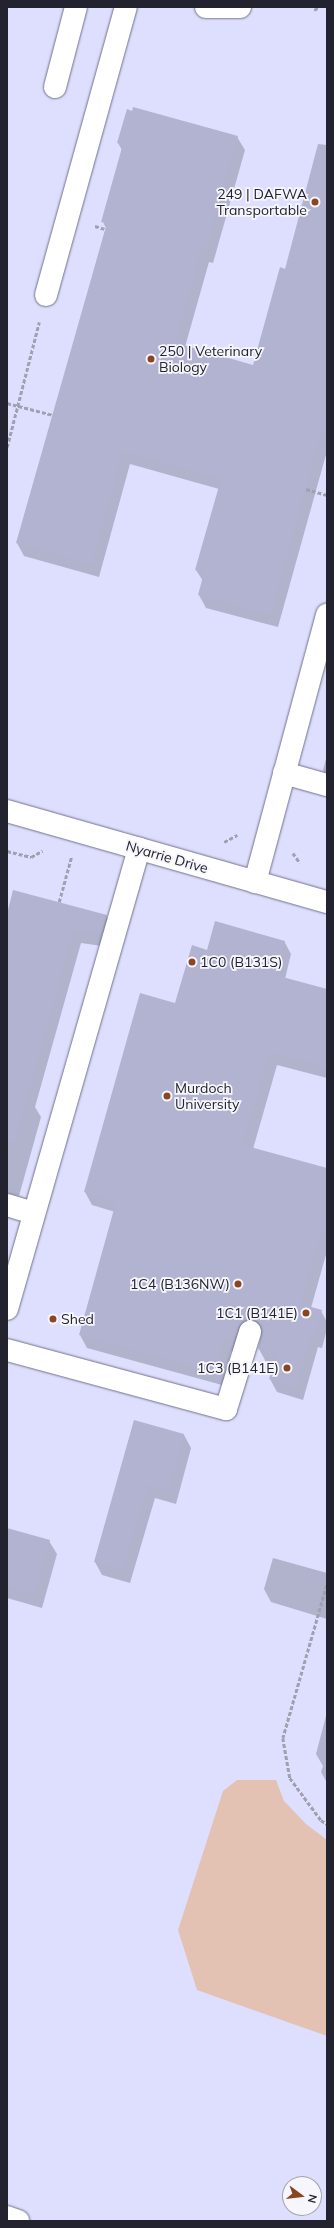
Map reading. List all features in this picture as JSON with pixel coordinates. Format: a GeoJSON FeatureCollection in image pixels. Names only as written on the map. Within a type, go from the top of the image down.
{"type":"FeatureCollection","features":[{"type":"Feature","properties":{"kind":"street"},"geometry":{"type":"LineString","coordinates":[[55,87],[76,7]]}},
{"type":"Feature","properties":{"kind":"street"},"geometry":{"type":"LineString","coordinates":[[46,295],[126,7]]}},
{"type":"Feature","properties":{"kind":"street"},"geometry":{"type":"LineString","coordinates":[[206,7],[240,7]]}},
{"type":"Feature","properties":{"kind":"street"},"geometry":{"type":"LineString","coordinates":[[254,882],[327,615]]}},
{"type":"Feature","properties":{"kind":"street"},"geometry":{"type":"LineString","coordinates":[[284,773],[327,785]]}},
{"type":"Feature","properties":{"kind":"street","name":"Nyarrie Drive"},"geometry":{"type":"LineString","coordinates":[[7,811],[327,902]]}},
{"type":"Feature","properties":{"kind":"street"},"geometry":{"type":"LineString","coordinates":[[7,1309],[33,1213],[138,849]]}},
{"type":"Feature","properties":{"kind":"street"},"geometry":{"type":"LineString","coordinates":[[7,1206],[33,1213]]}},
{"type":"Feature","properties":{"kind":"street"},"geometry":{"type":"LineString","coordinates":[[7,1350],[226,1409],[250,1332]]}},
{"type":"Feature","properties":{"kind":"street"},"geometry":{"type":"LineString","coordinates":[[7,2217],[18,2221]]}},
{"type":"Feature","properties":{"kind":"path"},"geometry":{"type":"LineString","coordinates":[[314,10],[320,7]]}},
{"type":"Feature","properties":{"kind":"path"},"geometry":{"type":"LineString","coordinates":[[7,447],[46,295]]}},
{"type":"Feature","properties":{"kind":"path"},"geometry":{"type":"LineString","coordinates":[[7,403],[53,415]]}},
{"type":"Feature","properties":{"kind":"path"},"geometry":{"type":"LineString","coordinates":[[306,489],[327,495]]}},
{"type":"Feature","properties":{"kind":"path"},"geometry":{"type":"LineString","coordinates":[[327,1585],[283,1738],[290,1778],[321,1820],[327,1824]]}},
{"type":"Feature","properties":{"kind":"shaded area","name":"Murdoch University"},"geometry":{"type":"Polygon","coordinates":[[[7,7],[327,7],[327,2221],[7,2221],[7,7]]]}},
{"type":"Feature","properties":{"kind":"shaded area"},"geometry":{"type":"Polygon","coordinates":[[[237,1780],[276,1780],[284,1801],[306,1824],[327,1840],[327,2036],[197,1990],[178,1930],[223,1791],[237,1780]]]}},
{"type":"Feature","properties":{"kind":"building","name":"250 | Veterinary Biology"},"geometry":{"type":"Polygon","coordinates":[[[133,107],[238,136],[206,250],[202,249],[176,343],[253,365],[280,267],[285,269],[318,144],[327,145],[327,412],[271,615],[198,595],[204,573],[195,570],[221,479],[123,452],[92,565],[16,543],[107,223],[101,222],[123,144],[117,143],[127,109],[132,111],[133,107]]]}},
{"type":"Feature","properties":{"kind":"building"},"geometry":{"type":"Polygon","coordinates":[[[13,890],[107,915],[102,934],[74,931],[15,1142],[7,1141],[7,914],[13,890]]]}},
{"type":"Feature","properties":{"kind":"building"},"geometry":{"type":"Polygon","coordinates":[[[215,921],[285,941],[275,975],[327,989],[327,1068],[270,1052],[243,1145],[327,1168],[327,1213],[301,1304],[322,1310],[315,1336],[311,1335],[296,1388],[269,1379],[277,1355],[258,1349],[262,1330],[253,1320],[241,1323],[234,1342],[224,1339],[215,1373],[79,1335],[116,1202],[84,1192],[140,993],[175,1003],[192,945],[207,950],[215,921]]]}},
{"type":"Feature","properties":{"kind":"building"},"geometry":{"type":"Polygon","coordinates":[[[134,1420],[184,1434],[169,1491],[148,1485],[123,1570],[94,1562],[134,1420]]]}},
{"type":"Feature","properties":{"kind":"building"},"geometry":{"type":"Polygon","coordinates":[[[7,1528],[50,1540],[35,1596],[7,1588],[7,1528]]]}},
{"type":"Feature","properties":{"kind":"place","name":"249 | DAFWA Transportable"},"geometry":{"type":"Point","coordinates":[315,202]}},
{"type":"Feature","properties":{"kind":"place","name":"250 | Veterinary Biology"},"geometry":{"type":"Point","coordinates":[151,359]}},
{"type":"Feature","properties":{"kind":"place","name":"1C0 (B131S)"},"geometry":{"type":"Point","coordinates":[192,962]}},
{"type":"Feature","properties":{"kind":"place","name":"Murdoch University"},"geometry":{"type":"Point","coordinates":[167,1096]}},
{"type":"Feature","properties":{"kind":"place","name":"1C4 (B136NW)"},"geometry":{"type":"Point","coordinates":[238,1284]}},
{"type":"Feature","properties":{"kind":"place","name":"1C1 (B141E)"},"geometry":{"type":"Point","coordinates":[306,1313]}},
{"type":"Feature","properties":{"kind":"place","name":"Shed"},"geometry":{"type":"Point","coordinates":[53,1319]}},
{"type":"Feature","properties":{"kind":"place","name":"1C3 (B141E)"},"geometry":{"type":"Point","coordinates":[287,1368]}}]}
